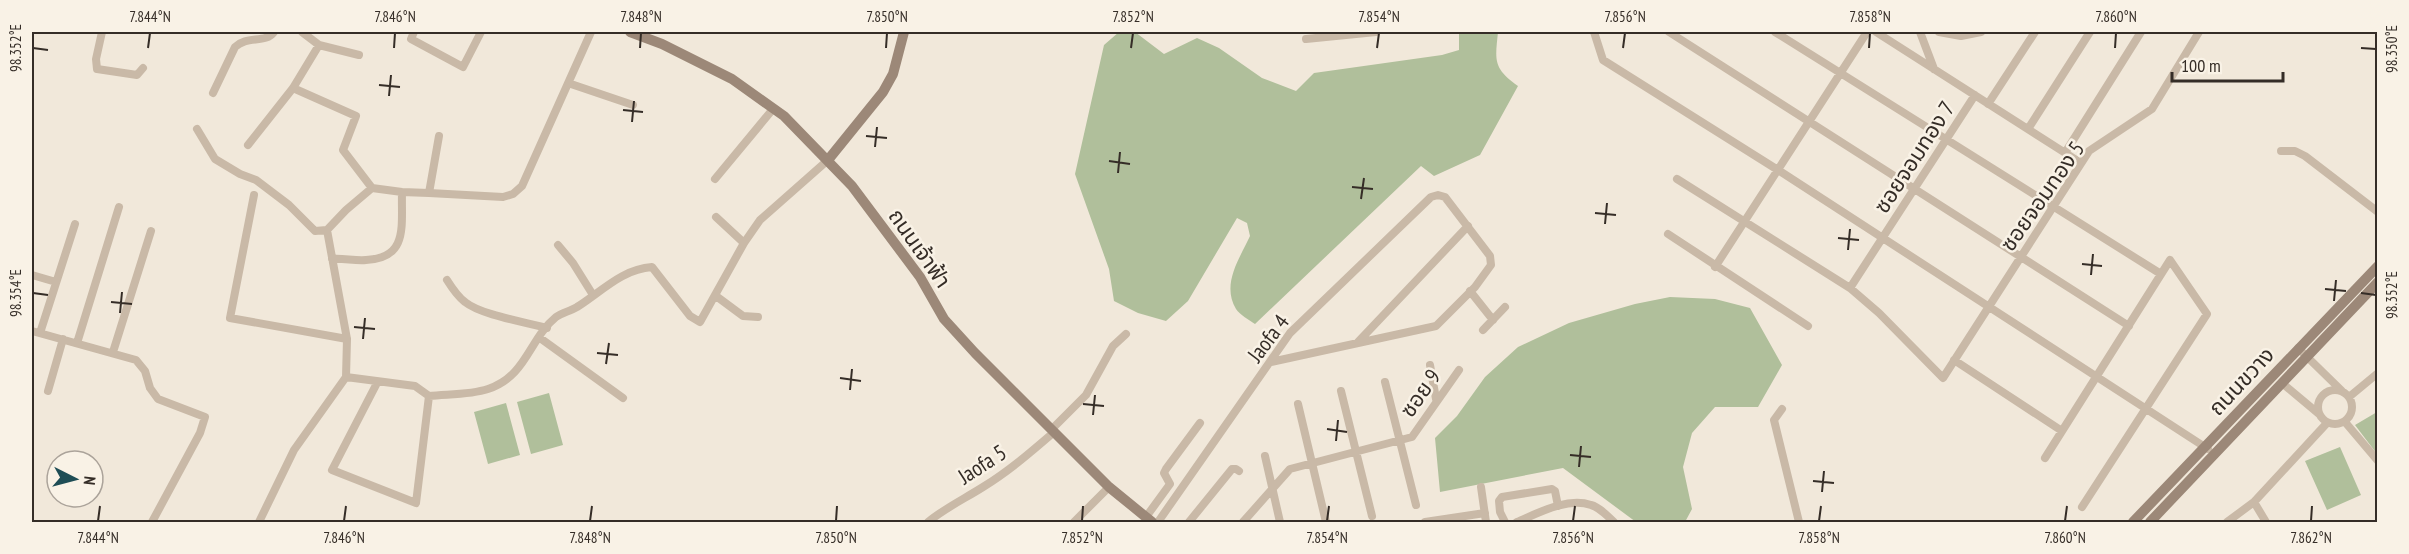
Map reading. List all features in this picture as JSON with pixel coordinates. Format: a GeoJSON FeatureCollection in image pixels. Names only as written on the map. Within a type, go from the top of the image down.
{"type":"FeatureCollection","features":[{"type":"Feature","properties":{"kind":"main road","name":"ถนนเจ้าฟ้า"},"geometry":{"type":"LineString","coordinates":[[630,32],[662,44],[732,79],[784,116],[852,186],[920,277],[944,319],[1109,487],[1149,520]]}},
{"type":"Feature","properties":{"kind":"main road"},"geometry":{"type":"LineString","coordinates":[[828,160],[883,92],[893,74],[904,32]]}},
{"type":"Feature","properties":{"kind":"main road","name":"ถนนขวาง"},"geometry":{"type":"LineString","coordinates":[[2133,522],[2378,266]]}},
{"type":"Feature","properties":{"kind":"main road","name":"ถนนขวาง"},"geometry":{"type":"LineString","coordinates":[[2150,522],[2378,282]]}},
{"type":"Feature","properties":{"kind":"street"},"geometry":{"type":"LineString","coordinates":[[102,32],[96,59],[97,69],[137,75],[143,68]]}},
{"type":"Feature","properties":{"kind":"street"},"geometry":{"type":"LineString","coordinates":[[213,93],[235,47],[241,41],[266,38],[274,32]]}},
{"type":"Feature","properties":{"kind":"street"},"geometry":{"type":"LineString","coordinates":[[302,32],[319,45],[359,55]]}},
{"type":"Feature","properties":{"kind":"street"},"geometry":{"type":"LineString","coordinates":[[414,32],[411,39],[463,67],[481,32]]}},
{"type":"Feature","properties":{"kind":"street"},"geometry":{"type":"LineString","coordinates":[[293,88],[356,116],[343,150],[372,188],[402,192],[503,197],[513,194],[522,186],[591,32]]}},
{"type":"Feature","properties":{"kind":"street"},"geometry":{"type":"LineString","coordinates":[[1306,39],[1343,33],[1376,32]]}},
{"type":"Feature","properties":{"kind":"street"},"geometry":{"type":"LineString","coordinates":[[1594,32],[1603,60],[2097,376],[2205,446],[2214,456]]}},
{"type":"Feature","properties":{"kind":"street"},"geometry":{"type":"LineString","coordinates":[[1669,32],[2129,326]]}},
{"type":"Feature","properties":{"kind":"street"},"geometry":{"type":"LineString","coordinates":[[1775,32],[2161,274]]}},
{"type":"Feature","properties":{"kind":"street"},"geometry":{"type":"LineString","coordinates":[[1715,267],[1868,32]]}},
{"type":"Feature","properties":{"kind":"street"},"geometry":{"type":"LineString","coordinates":[[1876,32],[2081,163]]}},
{"type":"Feature","properties":{"kind":"street"},"geometry":{"type":"LineString","coordinates":[[1920,32],[1934,70]]}},
{"type":"Feature","properties":{"kind":"street"},"geometry":{"type":"LineString","coordinates":[[1939,32],[1961,36],[1981,32]]}},
{"type":"Feature","properties":{"kind":"street"},"geometry":{"type":"LineString","coordinates":[[1988,104],[2035,32]]}},
{"type":"Feature","properties":{"kind":"street"},"geometry":{"type":"LineString","coordinates":[[2028,129],[2090,32]]}},
{"type":"Feature","properties":{"kind":"street"},"geometry":{"type":"LineString","coordinates":[[2065,153],[2141,32]]}},
{"type":"Feature","properties":{"kind":"street","name":"ซอยจอมทอง 5"},"geometry":{"type":"LineString","coordinates":[[1850,288],[1943,378],[2089,151],[2152,109],[2199,32]]}},
{"type":"Feature","properties":{"kind":"street"},"geometry":{"type":"LineString","coordinates":[[248,145],[293,88],[319,45]]}},
{"type":"Feature","properties":{"kind":"street"},"geometry":{"type":"LineString","coordinates":[[568,83],[633,105]]}},
{"type":"Feature","properties":{"kind":"street","name":"ซอยจอมทอง 7"},"geometry":{"type":"LineString","coordinates":[[1850,288],[1976,95]]}},
{"type":"Feature","properties":{"kind":"street"},"geometry":{"type":"LineString","coordinates":[[715,179],[773,109]]}},
{"type":"Feature","properties":{"kind":"street"},"geometry":{"type":"LineString","coordinates":[[197,129],[215,159],[240,174],[256,180],[289,205],[315,231],[327,230],[372,188]]}},
{"type":"Feature","properties":{"kind":"street"},"geometry":{"type":"LineString","coordinates":[[429,193],[439,136]]}},
{"type":"Feature","properties":{"kind":"street"},"geometry":{"type":"LineString","coordinates":[[2281,151],[2295,151],[2305,156],[2378,212]]}},
{"type":"Feature","properties":{"kind":"street"},"geometry":{"type":"LineString","coordinates":[[346,377],[415,386],[429,396],[489,389],[520,369],[557,316],[575,308],[636,268],[652,267],[690,316],[700,322],[744,243],[760,220],[828,160]]}},
{"type":"Feature","properties":{"kind":"street"},"geometry":{"type":"LineString","coordinates":[[1677,179],[1850,288]]}},
{"type":"Feature","properties":{"kind":"street"},"geometry":{"type":"LineString","coordinates":[[332,258],[362,260],[380,259],[390,255],[397,247],[401,234],[402,192]]}},
{"type":"Feature","properties":{"kind":"street"},"geometry":{"type":"LineString","coordinates":[[254,195],[230,318],[347,339]]}},
{"type":"Feature","properties":{"kind":"street","name":"Jaofa 4"},"geometry":{"type":"LineString","coordinates":[[1158,522],[1290,333],[1431,197],[1437,195],[1445,197],[1468,226]]}},
{"type":"Feature","properties":{"kind":"street"},"geometry":{"type":"LineString","coordinates":[[77,343],[119,207]]}},
{"type":"Feature","properties":{"kind":"street"},"geometry":{"type":"LineString","coordinates":[[716,217],[744,243]]}},
{"type":"Feature","properties":{"kind":"street"},"geometry":{"type":"LineString","coordinates":[[75,224],[56,282],[36,332],[136,360],[145,371],[150,388],[158,399],[205,417],[200,433],[152,522]]}},
{"type":"Feature","properties":{"kind":"street"},"geometry":{"type":"LineString","coordinates":[[1271,362],[1436,326],[1470,291],[1491,265],[1490,256],[1468,226],[1358,343]]}},
{"type":"Feature","properties":{"kind":"street"},"geometry":{"type":"LineString","coordinates":[[259,522],[294,450],[346,377],[347,339],[327,230]]}},
{"type":"Feature","properties":{"kind":"street"},"geometry":{"type":"LineString","coordinates":[[113,352],[151,231]]}},
{"type":"Feature","properties":{"kind":"street"},"geometry":{"type":"LineString","coordinates":[[1668,234],[1808,326]]}},
{"type":"Feature","properties":{"kind":"street"},"geometry":{"type":"LineString","coordinates":[[558,245],[573,263],[593,295]]}},
{"type":"Feature","properties":{"kind":"street"},"geometry":{"type":"LineString","coordinates":[[2045,458],[2170,260],[2207,314],[2082,507]]}},
{"type":"Feature","properties":{"kind":"street"},"geometry":{"type":"LineString","coordinates":[[32,275],[56,282]]}},
{"type":"Feature","properties":{"kind":"street"},"geometry":{"type":"LineString","coordinates":[[447,280],[456,295],[478,310],[547,328]]}},
{"type":"Feature","properties":{"kind":"street"},"geometry":{"type":"LineString","coordinates":[[1470,291],[1493,320]]}},
{"type":"Feature","properties":{"kind":"street"},"geometry":{"type":"LineString","coordinates":[[716,296],[743,316],[758,317]]}},
{"type":"Feature","properties":{"kind":"street"},"geometry":{"type":"LineString","coordinates":[[1484,330],[1506,307]]}},
{"type":"Feature","properties":{"kind":"street","name":"Jaofa 5"},"geometry":{"type":"LineString","coordinates":[[928,522],[1019,463],[1086,394],[1113,346],[1126,334]]}},
{"type":"Feature","properties":{"kind":"street"},"geometry":{"type":"LineString","coordinates":[[540,338],[623,398]]}},
{"type":"Feature","properties":{"kind":"street"},"geometry":{"type":"LineString","coordinates":[[48,391],[63,339]]}},
{"type":"Feature","properties":{"kind":"street"},"geometry":{"type":"LineString","coordinates":[[2282,382],[2327,423],[2334,425],[2345,422],[2352,412],[2346,394],[2298,348]]}},
{"type":"Feature","properties":{"kind":"street"},"geometry":{"type":"LineString","coordinates":[[1954,360],[2062,431]]}},
{"type":"Feature","properties":{"kind":"street"},"geometry":{"type":"LineString","coordinates":[[1430,365],[1436,399]]}},
{"type":"Feature","properties":{"kind":"street","name":"ซอย 9"},"geometry":{"type":"LineString","coordinates":[[1399,440],[1412,437],[1436,399],[1459,370]]}},
{"type":"Feature","properties":{"kind":"street"},"geometry":{"type":"LineString","coordinates":[[2319,414],[2319,402],[2322,396],[2332,390],[2346,394],[2378,373]]}},
{"type":"Feature","properties":{"kind":"street"},"geometry":{"type":"LineString","coordinates":[[377,382],[332,470],[416,503],[429,396]]}},
{"type":"Feature","properties":{"kind":"street"},"geometry":{"type":"LineString","coordinates":[[1385,382],[1416,505]]}},
{"type":"Feature","properties":{"kind":"street"},"geometry":{"type":"LineString","coordinates":[[1341,391],[1372,516]]}},
{"type":"Feature","properties":{"kind":"street"},"geometry":{"type":"LineString","coordinates":[[1298,404],[1326,522]]}},
{"type":"Feature","properties":{"kind":"street"},"geometry":{"type":"LineString","coordinates":[[1782,409],[1774,420],[1799,522]]}},
{"type":"Feature","properties":{"kind":"street"},"geometry":{"type":"LineString","coordinates":[[2345,422],[2378,461]]}},
{"type":"Feature","properties":{"kind":"street"},"geometry":{"type":"LineString","coordinates":[[1149,520],[1170,484],[1164,473],[1166,469],[1200,423]]}},
{"type":"Feature","properties":{"kind":"street"},"geometry":{"type":"LineString","coordinates":[[2227,522],[2254,502],[2327,423]]}},
{"type":"Feature","properties":{"kind":"street"},"geometry":{"type":"LineString","coordinates":[[1243,522],[1290,470],[1399,440]]}},
{"type":"Feature","properties":{"kind":"street"},"geometry":{"type":"LineString","coordinates":[[1265,456],[1280,522]]}},
{"type":"Feature","properties":{"kind":"street"},"geometry":{"type":"LineString","coordinates":[[1189,522],[1232,469],[1239,471]]}},
{"type":"Feature","properties":{"kind":"street"},"geometry":{"type":"LineString","coordinates":[[1074,522],[1109,487]]}},
{"type":"Feature","properties":{"kind":"street"},"geometry":{"type":"LineString","coordinates":[[1481,487],[1486,522]]}},
{"type":"Feature","properties":{"kind":"street"},"geometry":{"type":"LineString","coordinates":[[1505,522],[1500,512],[1499,501],[1502,497],[1552,489],[1558,506]]}},
{"type":"Feature","properties":{"kind":"street"},"geometry":{"type":"LineString","coordinates":[[2254,502],[2266,522]]}},
{"type":"Feature","properties":{"kind":"street"},"geometry":{"type":"LineString","coordinates":[[1517,522],[1558,506],[1590,504],[1614,522]]}},
{"type":"Feature","properties":{"kind":"street"},"geometry":{"type":"LineString","coordinates":[[1425,522],[1485,513]]}},
{"type":"Feature","properties":{"kind":"green space"},"geometry":{"type":"Polygon","coordinates":[[[1119,32],[1135,32],[1164,54],[1197,38],[1219,48],[1262,78],[1296,91],[1314,73],[1442,55],[1459,50],[1459,32],[1498,32],[1496,57],[1500,69],[1518,86],[1480,155],[1434,176],[1421,166],[1255,324],[1236,309],[1230,290],[1237,262],[1250,236],[1247,223],[1237,218],[1188,301],[1166,321],[1138,313],[1114,301],[1109,269],[1075,174],[1104,45],[1119,32]]]}},
{"type":"Feature","properties":{"kind":"green space"},"geometry":{"type":"Polygon","coordinates":[[[1670,297],[1715,299],[1750,308],[1782,365],[1758,407],[1715,407],[1692,433],[1683,467],[1692,509],[1685,522],[1636,522],[1563,468],[1440,492],[1435,438],[1457,416],[1485,377],[1518,347],[1569,323],[1635,304],[1670,297]]]}},
{"type":"Feature","properties":{"kind":"green space"},"geometry":{"type":"Polygon","coordinates":[[[549,393],[563,445],[531,454],[517,402],[549,393]]]}},
{"type":"Feature","properties":{"kind":"green space"},"geometry":{"type":"Polygon","coordinates":[[[506,403],[520,455],[488,464],[474,412],[506,403]]]}},
{"type":"Feature","properties":{"kind":"green space"},"geometry":{"type":"Polygon","coordinates":[[[2377,412],[2377,454],[2355,425],[2377,412]]]}},
{"type":"Feature","properties":{"kind":"green space"},"geometry":{"type":"Polygon","coordinates":[[[2340,447],[2361,495],[2327,510],[2305,461],[2340,447]]]}}]}
